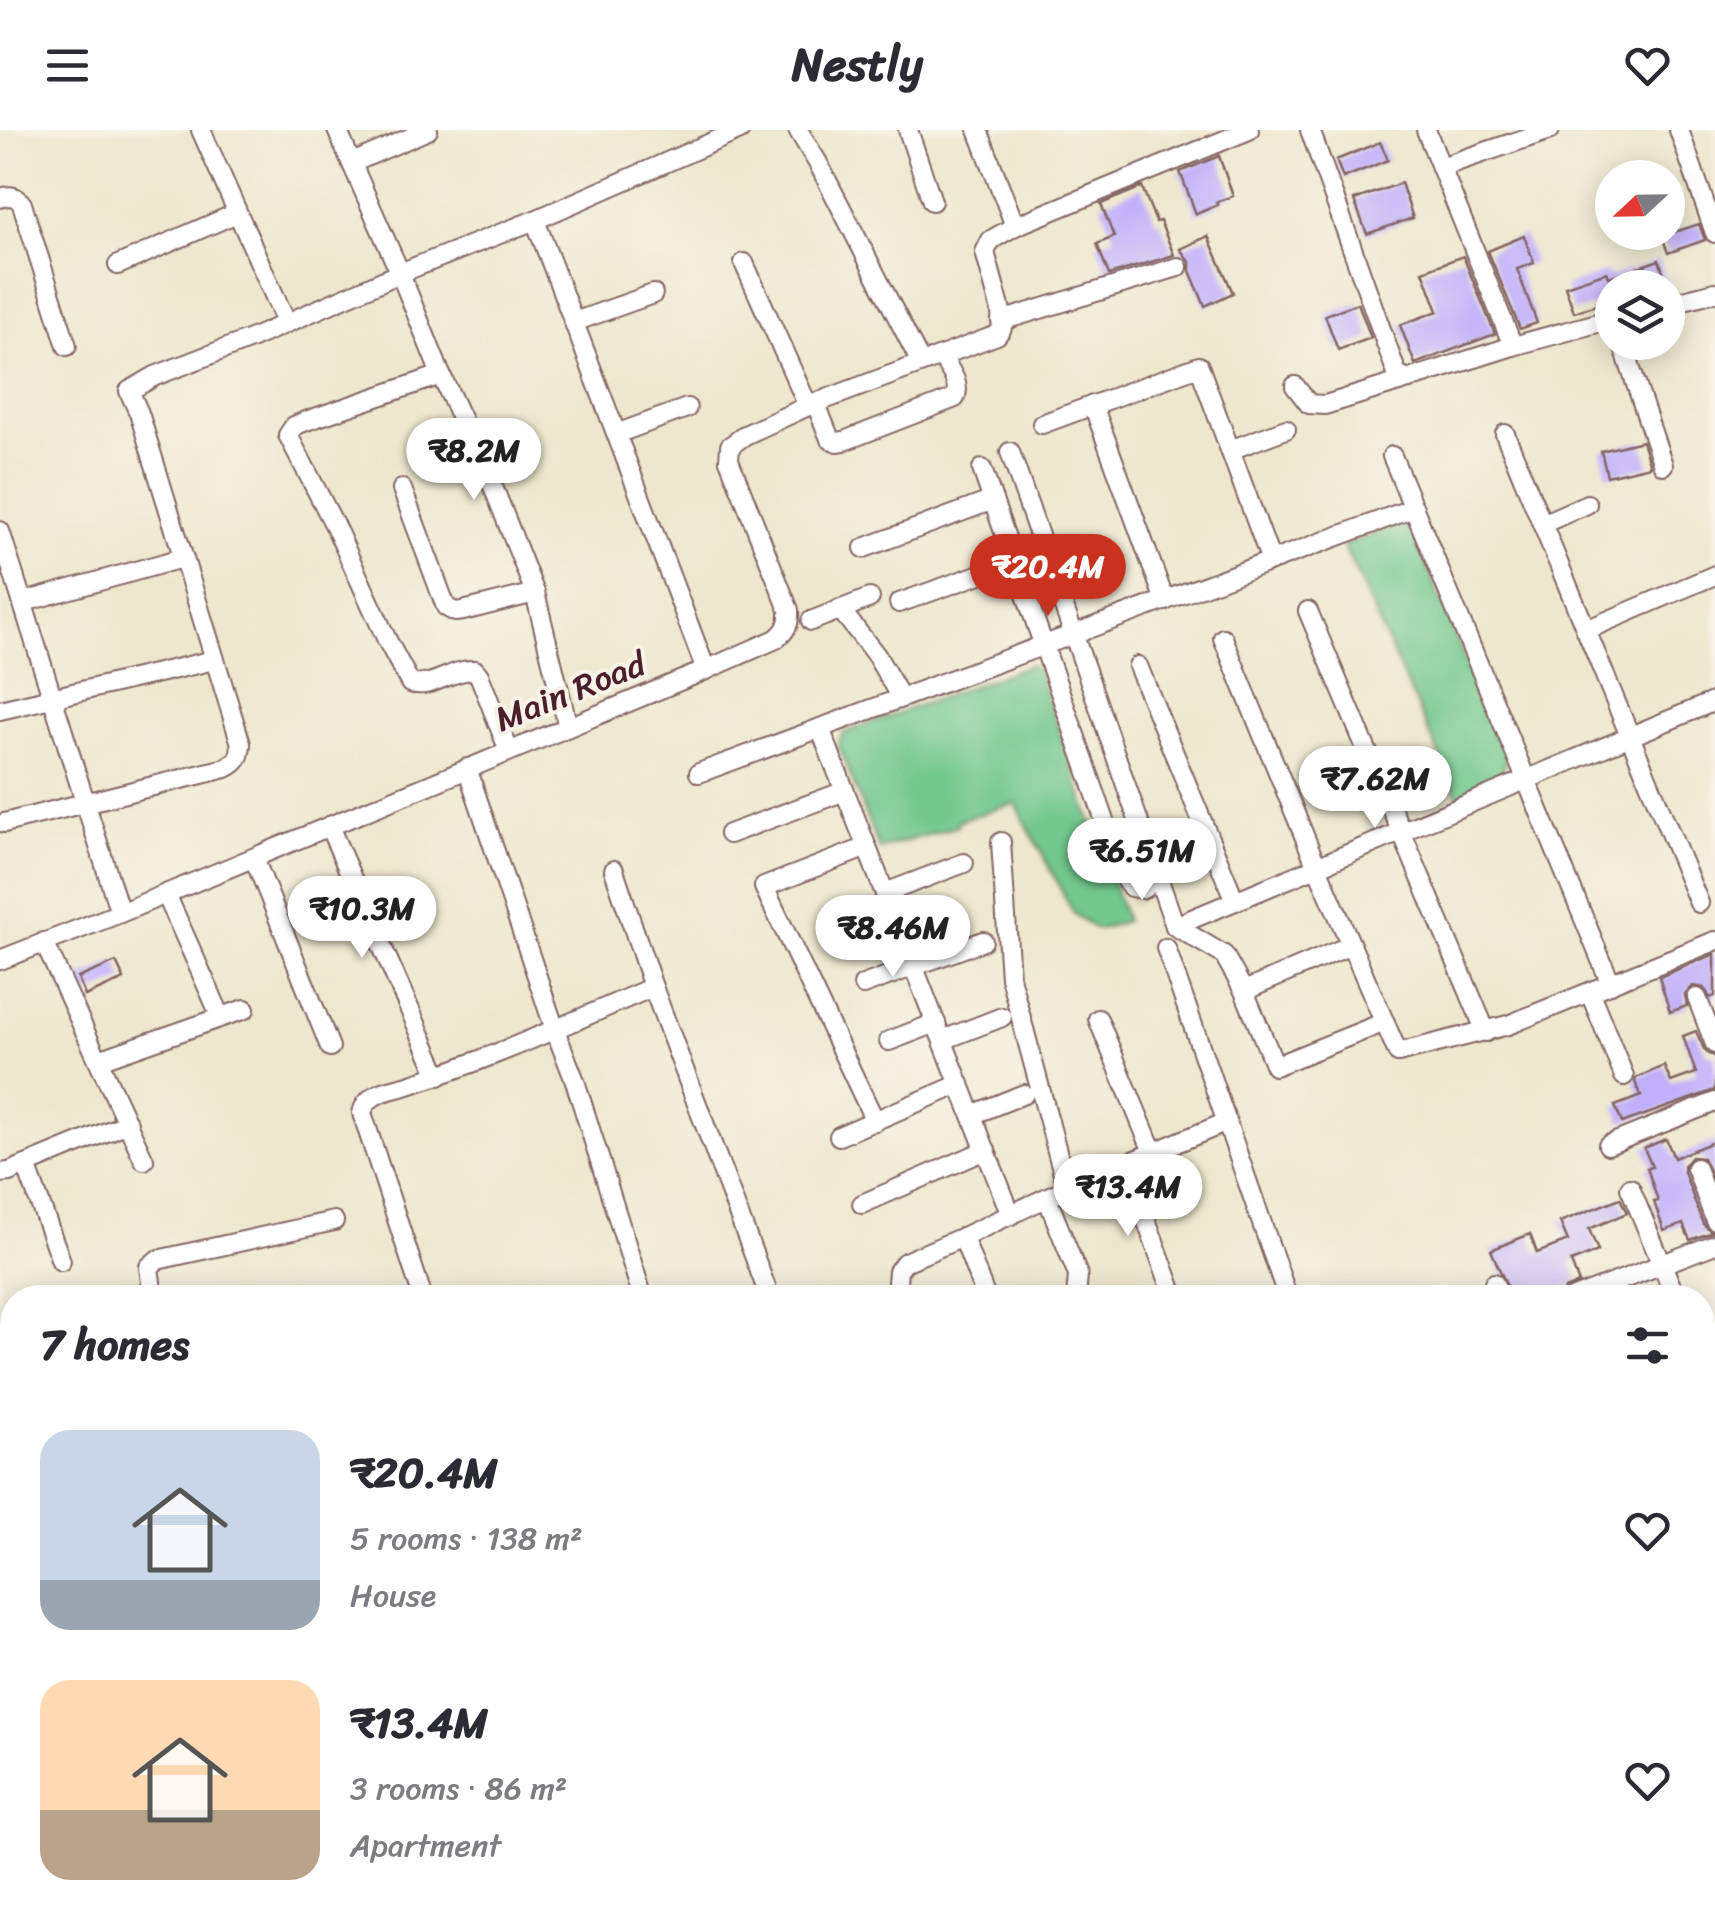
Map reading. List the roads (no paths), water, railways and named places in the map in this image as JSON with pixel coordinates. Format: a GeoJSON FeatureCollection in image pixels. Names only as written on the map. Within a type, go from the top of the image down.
{"type":"FeatureCollection","features":[{"type":"Feature","properties":{"kind":"street"},"geometry":{"type":"LineString","coordinates":[[200,130],[286,322]]}},
{"type":"Feature","properties":{"kind":"street"},"geometry":{"type":"LineString","coordinates":[[336,130],[494,488],[535,593],[568,727]]}},
{"type":"Feature","properties":{"kind":"street"},"geometry":{"type":"LineString","coordinates":[[352,163],[428,130]]}},
{"type":"Feature","properties":{"kind":"street"},"geometry":{"type":"LineString","coordinates":[[4,823],[235,763],[240,757],[241,744],[129,391],[156,376],[253,338],[400,272],[535,220],[740,130]]}},
{"type":"Feature","properties":{"kind":"street"},"geometry":{"type":"LineString","coordinates":[[798,130],[921,363]]}},
{"type":"Feature","properties":{"kind":"street"},"geometry":{"type":"LineString","coordinates":[[908,130],[932,201]]}},
{"type":"Feature","properties":{"kind":"street"},"geometry":{"type":"LineString","coordinates":[[978,130],[1014,226]]}},
{"type":"Feature","properties":{"kind":"street"},"geometry":{"type":"LineString","coordinates":[[1178,267],[1002,321],[985,252],[991,240],[1014,226],[1203,138],[1249,130]]}},
{"type":"Feature","properties":{"kind":"street"},"geometry":{"type":"LineString","coordinates":[[1310,130],[1393,367],[1409,380]]}},
{"type":"Feature","properties":{"kind":"street"},"geometry":{"type":"LineString","coordinates":[[1426,130],[1513,346]]}},
{"type":"Feature","properties":{"kind":"street"},"geometry":{"type":"LineString","coordinates":[[1441,167],[1550,130]]}},
{"type":"Feature","properties":{"kind":"street"},"geometry":{"type":"LineString","coordinates":[[1679,130],[1715,232]]}},
{"type":"Feature","properties":{"kind":"street"},"geometry":{"type":"LineString","coordinates":[[0,198],[12,196],[22,204],[67,346]]}},
{"type":"Feature","properties":{"kind":"street"},"geometry":{"type":"LineString","coordinates":[[118,265],[237,213]]}},
{"type":"Feature","properties":{"kind":"street"},"geometry":{"type":"LineString","coordinates":[[535,220],[706,670]]}},
{"type":"Feature","properties":{"kind":"street"},"geometry":{"type":"LineString","coordinates":[[744,263],[830,439],[844,441],[955,398],[957,385],[940,356]]}},
{"type":"Feature","properties":{"kind":"street"},"geometry":{"type":"LineString","coordinates":[[1685,300],[1715,292]]}},
{"type":"Feature","properties":{"kind":"street"},"geometry":{"type":"LineString","coordinates":[[574,322],[653,294]]}},
{"type":"Feature","properties":{"kind":"street","name":"Main Road"},"geometry":{"type":"LineString","coordinates":[[0,960],[120,914],[776,639],[788,625],[788,610],[729,460],[730,446],[812,405],[997,335],[1002,321]]}},
{"type":"Feature","properties":{"kind":"street"},"geometry":{"type":"LineString","coordinates":[[1295,386],[1309,404],[1325,405],[1595,324]]}},
{"type":"Feature","properties":{"kind":"street"},"geometry":{"type":"LineString","coordinates":[[1628,360],[1663,465]]}},
{"type":"Feature","properties":{"kind":"street"},"geometry":{"type":"LineString","coordinates":[[1042,424],[1199,366],[1271,561]]}},
{"type":"Feature","properties":{"kind":"street"},"geometry":{"type":"LineString","coordinates":[[441,375],[294,426],[288,435],[410,683],[423,686],[464,669],[475,670],[509,751]]}},
{"type":"Feature","properties":{"kind":"street"},"geometry":{"type":"LineString","coordinates":[[1093,406],[1165,601]]}},
{"type":"Feature","properties":{"kind":"street"},"geometry":{"type":"LineString","coordinates":[[616,434],[687,408]]}},
{"type":"Feature","properties":{"kind":"street"},"geometry":{"type":"LineString","coordinates":[[1230,450],[1286,429]]}},
{"type":"Feature","properties":{"kind":"street"},"geometry":{"type":"LineString","coordinates":[[1506,434],[1699,904]]}},
{"type":"Feature","properties":{"kind":"street"},"geometry":{"type":"LineString","coordinates":[[1010,452],[1175,926],[1224,955],[1276,1066],[1384,1022]]}},
{"type":"Feature","properties":{"kind":"street"},"geometry":{"type":"LineString","coordinates":[[1392,456],[1611,984]]}},
{"type":"Feature","properties":{"kind":"street"},"geometry":{"type":"LineString","coordinates":[[982,469],[1131,887],[1143,889],[1154,882],[1153,864]]}},
{"type":"Feature","properties":{"kind":"street"},"geometry":{"type":"LineString","coordinates":[[402,489],[446,607],[464,611],[535,593]]}},
{"type":"Feature","properties":{"kind":"street"},"geometry":{"type":"LineString","coordinates":[[864,548],[993,500]]}},
{"type":"Feature","properties":{"kind":"street"},"geometry":{"type":"LineString","coordinates":[[1542,524],[1587,504]]}},
{"type":"Feature","properties":{"kind":"street"},"geometry":{"type":"LineString","coordinates":[[698,772],[1414,508]]}},
{"type":"Feature","properties":{"kind":"street"},"geometry":{"type":"LineString","coordinates":[[0,531],[120,914]]}},
{"type":"Feature","properties":{"kind":"street"},"geometry":{"type":"LineString","coordinates":[[0,593],[22,595],[182,558]]}},
{"type":"Feature","properties":{"kind":"street"},"geometry":{"type":"LineString","coordinates":[[899,603],[1014,562]]}},
{"type":"Feature","properties":{"kind":"street"},"geometry":{"type":"LineString","coordinates":[[1586,630],[1715,576]]}},
{"type":"Feature","properties":{"kind":"street"},"geometry":{"type":"LineString","coordinates":[[811,620],[870,598]]}},
{"type":"Feature","properties":{"kind":"street"},"geometry":{"type":"LineString","coordinates":[[840,609],[876,655],[902,698]]}},
{"type":"Feature","properties":{"kind":"street"},"geometry":{"type":"LineString","coordinates":[[1308,611],[1486,1032]]}},
{"type":"Feature","properties":{"kind":"street"},"geometry":{"type":"LineString","coordinates":[[1223,638],[1398,1053],[1508,1026],[1715,941]]}},
{"type":"Feature","properties":{"kind":"street"},"geometry":{"type":"LineString","coordinates":[[0,710],[214,660]]}},
{"type":"Feature","properties":{"kind":"street"},"geometry":{"type":"LineString","coordinates":[[1138,666],[1235,901]]}},
{"type":"Feature","properties":{"kind":"street"},"geometry":{"type":"LineString","coordinates":[[1175,926],[1715,701]]}},
{"type":"Feature","properties":{"kind":"street"},"geometry":{"type":"LineString","coordinates":[[820,728],[1011,1215]]}},
{"type":"Feature","properties":{"kind":"street"},"geometry":{"type":"LineString","coordinates":[[468,768],[639,1285]]}},
{"type":"Feature","properties":{"kind":"street"},"geometry":{"type":"LineString","coordinates":[[729,834],[844,791]]}},
{"type":"Feature","properties":{"kind":"street"},"geometry":{"type":"LineString","coordinates":[[328,826],[439,1076]]}},
{"type":"Feature","properties":{"kind":"street"},"geometry":{"type":"LineString","coordinates":[[1001,842],[1010,977],[1067,1188]]}},
{"type":"Feature","properties":{"kind":"street"},"geometry":{"type":"LineString","coordinates":[[867,847],[764,887],[875,1120]]}},
{"type":"Feature","properties":{"kind":"street"},"geometry":{"type":"LineString","coordinates":[[254,858],[330,1046]]}},
{"type":"Feature","properties":{"kind":"street"},"geometry":{"type":"LineString","coordinates":[[832,928],[964,863]]}},
{"type":"Feature","properties":{"kind":"street"},"geometry":{"type":"LineString","coordinates":[[614,870],[653,988],[765,1285]]}},
{"type":"Feature","properties":{"kind":"street"},"geometry":{"type":"LineString","coordinates":[[166,894],[222,1017]]}},
{"type":"Feature","properties":{"kind":"street"},"geometry":{"type":"LineString","coordinates":[[864,985],[983,940]]}},
{"type":"Feature","properties":{"kind":"street"},"geometry":{"type":"LineString","coordinates":[[44,942],[144,1160]]}},
{"type":"Feature","properties":{"kind":"street"},"geometry":{"type":"LineString","coordinates":[[1244,991],[1351,945]]}},
{"type":"Feature","properties":{"kind":"street"},"geometry":{"type":"LineString","coordinates":[[1166,948],[1283,1285]]}},
{"type":"Feature","properties":{"kind":"street"},"geometry":{"type":"LineString","coordinates":[[418,1285],[362,1114],[365,1104],[371,1097],[439,1076],[653,988]]}},
{"type":"Feature","properties":{"kind":"street"},"geometry":{"type":"LineString","coordinates":[[1590,992],[1624,1076]]}},
{"type":"Feature","properties":{"kind":"street"},"geometry":{"type":"LineString","coordinates":[[1697,998],[1714,1040]]}},
{"type":"Feature","properties":{"kind":"street"},"geometry":{"type":"LineString","coordinates":[[99,1060],[245,1008]]}},
{"type":"Feature","properties":{"kind":"street"},"geometry":{"type":"LineString","coordinates":[[889,1041],[1002,1016]]}},
{"type":"Feature","properties":{"kind":"street"},"geometry":{"type":"LineString","coordinates":[[1098,1019],[1152,1152]]}},
{"type":"Feature","properties":{"kind":"street"},"geometry":{"type":"LineString","coordinates":[[839,1136],[960,1084]]}},
{"type":"Feature","properties":{"kind":"street"},"geometry":{"type":"LineString","coordinates":[[972,1116],[1024,1094]]}},
{"type":"Feature","properties":{"kind":"street"},"geometry":{"type":"LineString","coordinates":[[1608,1144],[1715,1102]]}},
{"type":"Feature","properties":{"kind":"street"},"geometry":{"type":"LineString","coordinates":[[898,1285],[900,1266],[918,1255],[1227,1122]]}},
{"type":"Feature","properties":{"kind":"street"},"geometry":{"type":"LineString","coordinates":[[0,1173],[128,1123]]}},
{"type":"Feature","properties":{"kind":"street"},"geometry":{"type":"LineString","coordinates":[[862,1204],[986,1150]]}},
{"type":"Feature","properties":{"kind":"street"},"geometry":{"type":"LineString","coordinates":[[1126,1163],[1170,1285]]}},
{"type":"Feature","properties":{"kind":"street"},"geometry":{"type":"LineString","coordinates":[[26,1165],[60,1261]]}},
{"type":"Feature","properties":{"kind":"street"},"geometry":{"type":"LineString","coordinates":[[1696,1168],[1715,1220]]}},
{"type":"Feature","properties":{"kind":"street"},"geometry":{"type":"LineString","coordinates":[[1630,1188],[1671,1285]]}},
{"type":"Feature","properties":{"kind":"street"},"geometry":{"type":"LineString","coordinates":[[1047,1198],[1078,1275],[1077,1285]]}},
{"type":"Feature","properties":{"kind":"street"},"geometry":{"type":"LineString","coordinates":[[151,1285],[149,1267],[157,1260],[334,1221]]}},
{"type":"Feature","properties":{"kind":"street"},"geometry":{"type":"LineString","coordinates":[[963,1238],[981,1285]]}},
{"type":"Feature","properties":{"kind":"street"},"geometry":{"type":"LineString","coordinates":[[1608,1285],[1715,1244]]}}]}
